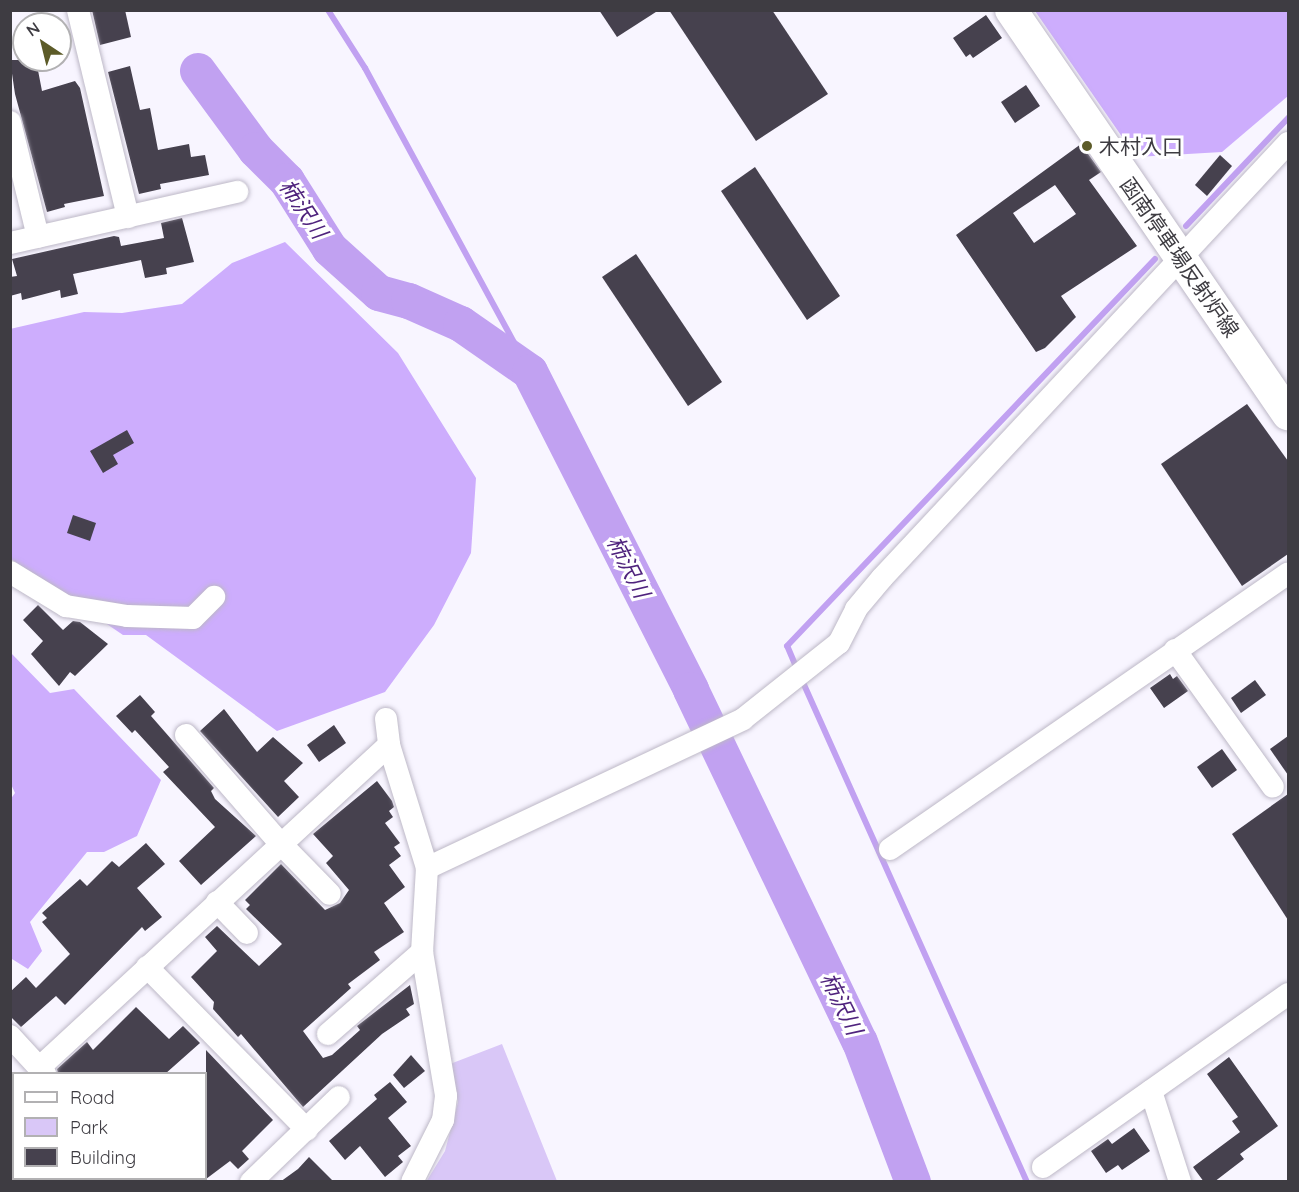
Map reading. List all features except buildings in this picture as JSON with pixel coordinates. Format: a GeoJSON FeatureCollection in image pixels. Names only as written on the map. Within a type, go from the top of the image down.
{"type":"FeatureCollection","features":[{"type":"Feature","properties":{"kind":"main road","name":"函南停車場反射炉線"},"geometry":{"type":"LineString","coordinates":[[1011,10],[1288,414]]}},
{"type":"Feature","properties":{"kind":"street"},"geometry":{"type":"LineString","coordinates":[[78,10],[128,217]]}},
{"type":"Feature","properties":{"kind":"street"},"geometry":{"type":"LineString","coordinates":[[10,122],[38,237]]}},
{"type":"Feature","properties":{"kind":"street"},"geometry":{"type":"LineString","coordinates":[[427,868],[743,719],[839,643],[856,609],[882,578],[1288,143]]}},
{"type":"Feature","properties":{"kind":"street"},"geometry":{"type":"LineString","coordinates":[[10,243],[237,192]]}},
{"type":"Feature","properties":{"kind":"street"},"geometry":{"type":"LineString","coordinates":[[10,572],[66,606],[117,615],[193,618],[214,597]]}},
{"type":"Feature","properties":{"kind":"street"},"geometry":{"type":"LineString","coordinates":[[891,849],[1288,573]]}},
{"type":"Feature","properties":{"kind":"street"},"geometry":{"type":"LineString","coordinates":[[1175,650],[1273,787]]}},
{"type":"Feature","properties":{"kind":"street"},"geometry":{"type":"LineString","coordinates":[[386,718],[388,745],[427,868],[422,952],[446,1096],[443,1120],[412,1182]]}},
{"type":"Feature","properties":{"kind":"street"},"geometry":{"type":"LineString","coordinates":[[186,735],[280,843],[330,894]]}},
{"type":"Feature","properties":{"kind":"street"},"geometry":{"type":"LineString","coordinates":[[10,1036],[43,1070],[217,902],[388,745]]}},
{"type":"Feature","properties":{"kind":"street"},"geometry":{"type":"LineString","coordinates":[[217,902],[247,933]]}},
{"type":"Feature","properties":{"kind":"street"},"geometry":{"type":"LineString","coordinates":[[328,1034],[422,952]]}},
{"type":"Feature","properties":{"kind":"street"},"geometry":{"type":"LineString","coordinates":[[147,968],[307,1130]]}},
{"type":"Feature","properties":{"kind":"street"},"geometry":{"type":"LineString","coordinates":[[1043,1167],[1288,994]]}},
{"type":"Feature","properties":{"kind":"street"},"geometry":{"type":"LineString","coordinates":[[1151,1091],[1180,1182]]}},
{"type":"Feature","properties":{"kind":"street"},"geometry":{"type":"LineString","coordinates":[[251,1182],[339,1097]]}},
{"type":"Feature","properties":{"kind":"green space"},"geometry":{"type":"Polygon","coordinates":[[[502,1044],[557,1181],[426,1182],[445,1151],[458,1102],[450,1064],[502,1044]]]}},
{"type":"Feature","properties":{"kind":"shaded area"},"geometry":{"type":"Polygon","coordinates":[[[1035,11],[1288,11],[1288,96],[1222,152],[1136,157],[1035,11]]]}},
{"type":"Feature","properties":{"kind":"shaded area"},"geometry":{"type":"Polygon","coordinates":[[[285,242],[398,353],[476,478],[471,553],[434,625],[385,692],[277,731],[146,635],[123,635],[11,559],[10,329],[84,312],[122,313],[182,304],[232,263],[285,242]]]}},
{"type":"Feature","properties":{"kind":"shaded area"},"geometry":{"type":"Polygon","coordinates":[[[11,653],[50,693],[74,689],[161,780],[137,836],[104,852],[87,852],[30,922],[42,951],[28,969],[12,959],[10,951],[10,800],[15,793],[10,782],[11,653]]]}},
{"type":"Feature","properties":{"kind":"waterway"},"geometry":{"type":"LineString","coordinates":[[328,10],[365,68],[530,372]]}},
{"type":"Feature","properties":{"kind":"waterway","name":"柿沢川"},"geometry":{"type":"LineString","coordinates":[[198,71],[256,150],[287,181],[330,249],[379,293],[409,301],[461,324],[530,372],[691,690],[860,1042],[913,1182]]}},
{"type":"Feature","properties":{"kind":"waterway"},"geometry":{"type":"LineString","coordinates":[[1186,226],[1288,118]]}},
{"type":"Feature","properties":{"kind":"waterway"},"geometry":{"type":"LineString","coordinates":[[797,669],[787,646],[1155,259]]}},
{"type":"Feature","properties":{"kind":"waterway"},"geometry":{"type":"LineString","coordinates":[[801,678],[1027,1182]]}},
{"type":"Feature","properties":{"kind":"place","name":"木村入口"},"geometry":{"type":"Point","coordinates":[1087,146]}}]}
